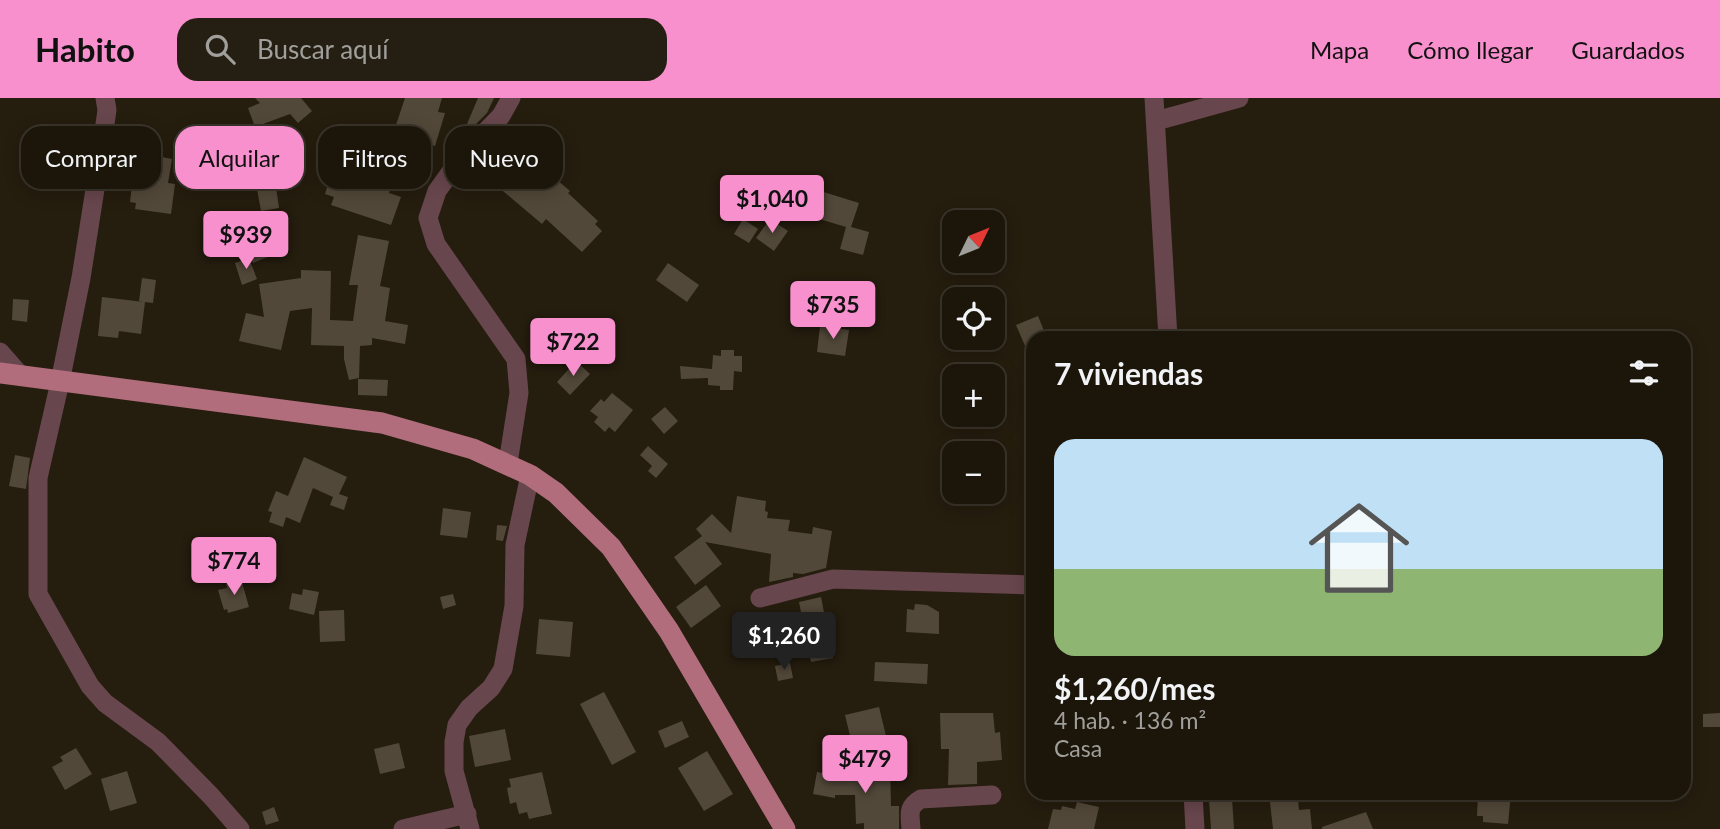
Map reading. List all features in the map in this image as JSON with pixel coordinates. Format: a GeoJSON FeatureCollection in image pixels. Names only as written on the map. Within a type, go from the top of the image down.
{"type":"FeatureCollection","features":[{"type":"Feature","properties":{"kind":"main road"},"geometry":{"type":"LineString","coordinates":[[0,373],[382,423],[473,449],[530,475],[556,492],[611,547],[669,631],[785,829]]}},
{"type":"Feature","properties":{"kind":"street"},"geometry":{"type":"LineString","coordinates":[[104,98],[107,110],[96,186],[60,382],[38,478],[38,594],[90,686],[105,703],[158,742],[240,829]]}},
{"type":"Feature","properties":{"kind":"street"},"geometry":{"type":"LineString","coordinates":[[508,463],[519,393],[516,359],[436,244],[428,218],[436,191],[463,155],[501,116],[511,98]]}},
{"type":"Feature","properties":{"kind":"street"},"geometry":{"type":"LineString","coordinates":[[1154,98],[1168,331]]}},
{"type":"Feature","properties":{"kind":"street"},"geometry":{"type":"LineString","coordinates":[[1156,121],[1239,98]]}},
{"type":"Feature","properties":{"kind":"street"},"geometry":{"type":"LineString","coordinates":[[0,352],[21,376]]}},
{"type":"Feature","properties":{"kind":"street"},"geometry":{"type":"LineString","coordinates":[[403,829],[468,822],[454,771],[457,725],[469,708],[491,688],[503,669],[514,606],[515,545],[530,475]]}},
{"type":"Feature","properties":{"kind":"street"},"geometry":{"type":"LineString","coordinates":[[760,598],[833,579],[1026,585]]}},
{"type":"Feature","properties":{"kind":"street"},"geometry":{"type":"LineString","coordinates":[[911,829],[909,810],[921,799],[992,795]]}},
{"type":"Feature","properties":{"kind":"street"},"geometry":{"type":"LineString","coordinates":[[1193,800],[1195,829]]}},
{"type":"Feature","properties":{"kind":"building"},"geometry":{"type":"Polygon","coordinates":[[[255,98],[301,98],[312,111],[298,123],[290,114],[255,126],[248,108],[260,103],[255,98]]]}},
{"type":"Feature","properties":{"kind":"building"},"geometry":{"type":"Polygon","coordinates":[[[405,98],[442,98],[438,112],[445,113],[435,146],[431,145],[431,126],[396,126],[405,98]]]}},
{"type":"Feature","properties":{"kind":"building"},"geometry":{"type":"Polygon","coordinates":[[[478,98],[494,98],[487,113],[474,126],[466,126],[478,98]]]}},
{"type":"Feature","properties":{"kind":"building"},"geometry":{"type":"Polygon","coordinates":[[[161,157],[172,159],[168,183],[175,184],[171,214],[135,209],[136,203],[130,202],[132,189],[161,189],[161,157]]]}},
{"type":"Feature","properties":{"kind":"building"},"geometry":{"type":"Polygon","coordinates":[[[563,185],[598,221],[595,224],[602,231],[582,252],[546,219],[542,224],[501,189],[563,189],[563,185]]]}},
{"type":"Feature","properties":{"kind":"building"},"geometry":{"type":"Polygon","coordinates":[[[257,189],[276,189],[279,208],[261,211],[257,189]]]}},
{"type":"Feature","properties":{"kind":"building"},"geometry":{"type":"Polygon","coordinates":[[[327,189],[390,189],[389,193],[401,197],[391,225],[331,205],[334,197],[325,194],[327,189]]]}},
{"type":"Feature","properties":{"kind":"building"},"geometry":{"type":"Polygon","coordinates":[[[814,189],[859,203],[851,227],[869,232],[863,255],[840,249],[846,227],[806,215],[814,189]]]}},
{"type":"Feature","properties":{"kind":"building"},"geometry":{"type":"Polygon","coordinates":[[[743,219],[758,229],[749,243],[734,234],[743,219]]]}},
{"type":"Feature","properties":{"kind":"building"},"geometry":{"type":"Polygon","coordinates":[[[770,219],[788,231],[774,251],[756,238],[770,219]]]}},
{"type":"Feature","properties":{"kind":"building"},"geometry":{"type":"Polygon","coordinates":[[[264,227],[275,254],[253,263],[246,247],[250,245],[246,235],[264,227]]]}},
{"type":"Feature","properties":{"kind":"building"},"geometry":{"type":"Polygon","coordinates":[[[358,235],[389,241],[380,286],[390,288],[385,321],[408,325],[405,344],[372,338],[372,345],[360,346],[359,378],[349,380],[344,346],[311,345],[312,308],[290,311],[281,350],[239,341],[246,313],[264,317],[259,284],[301,278],[301,270],[331,271],[330,320],[353,321],[358,285],[349,285],[358,235]]]}},
{"type":"Feature","properties":{"kind":"building"},"geometry":{"type":"Polygon","coordinates":[[[249,258],[257,279],[242,285],[235,263],[249,258]]]}},
{"type":"Feature","properties":{"kind":"building"},"geometry":{"type":"Polygon","coordinates":[[[668,263],[699,285],[687,302],[656,280],[668,263]]]}},
{"type":"Feature","properties":{"kind":"building"},"geometry":{"type":"Polygon","coordinates":[[[142,278],[156,280],[153,303],[145,302],[141,334],[119,331],[118,338],[98,336],[102,297],[144,302],[139,301],[142,278]]]}},
{"type":"Feature","properties":{"kind":"building"},"geometry":{"type":"Polygon","coordinates":[[[13,299],[29,300],[27,322],[12,320],[13,299]]]}},
{"type":"Feature","properties":{"kind":"building"},"geometry":{"type":"Polygon","coordinates":[[[1038,316],[1044,331],[1026,331],[1026,348],[1016,325],[1038,316]]]}},
{"type":"Feature","properties":{"kind":"building"},"geometry":{"type":"Polygon","coordinates":[[[820,326],[849,330],[845,356],[817,352],[820,326]]]}},
{"type":"Feature","properties":{"kind":"building"},"geometry":{"type":"Polygon","coordinates":[[[721,350],[734,350],[734,356],[742,356],[742,372],[734,371],[733,390],[720,390],[720,386],[708,385],[708,378],[681,379],[680,366],[712,369],[713,355],[721,356],[721,350]]]}},
{"type":"Feature","properties":{"kind":"building"},"geometry":{"type":"Polygon","coordinates":[[[576,361],[590,374],[570,395],[557,382],[576,361]]]}},
{"type":"Feature","properties":{"kind":"building"},"geometry":{"type":"Polygon","coordinates":[[[358,379],[388,380],[387,396],[358,395],[358,379]]]}},
{"type":"Feature","properties":{"kind":"building"},"geometry":{"type":"Polygon","coordinates":[[[612,393],[633,410],[615,432],[609,427],[605,432],[594,422],[598,417],[590,411],[601,399],[604,402],[612,393]]]}},
{"type":"Feature","properties":{"kind":"building"},"geometry":{"type":"Polygon","coordinates":[[[665,407],[678,421],[664,434],[651,419],[665,407]]]}},
{"type":"Feature","properties":{"kind":"building"},"geometry":{"type":"Polygon","coordinates":[[[648,446],[668,464],[656,478],[648,471],[652,466],[640,455],[648,446]]]}},
{"type":"Feature","properties":{"kind":"building"},"geometry":{"type":"Polygon","coordinates":[[[15,455],[30,458],[26,489],[9,486],[15,455]]]}},
{"type":"Feature","properties":{"kind":"building"},"geometry":{"type":"Polygon","coordinates":[[[304,457],[347,477],[339,494],[348,497],[344,510],[330,505],[333,497],[313,488],[300,523],[286,517],[283,527],[269,522],[272,512],[268,511],[276,491],[288,496],[304,457]]]}},
{"type":"Feature","properties":{"kind":"building"},"geometry":{"type":"Polygon","coordinates":[[[737,496],[766,501],[767,518],[790,520],[788,531],[812,534],[813,527],[832,531],[826,568],[803,574],[793,573],[793,577],[769,582],[771,554],[705,542],[722,564],[695,585],[674,557],[702,536],[696,529],[712,514],[731,533],[737,496]]]}},
{"type":"Feature","properties":{"kind":"building"},"geometry":{"type":"Polygon","coordinates":[[[443,508],[471,512],[467,538],[440,535],[443,508]]]}},
{"type":"Feature","properties":{"kind":"building"},"geometry":{"type":"Polygon","coordinates":[[[497,525],[507,526],[503,541],[496,540],[497,525]]]}},
{"type":"Feature","properties":{"kind":"building"},"geometry":{"type":"Polygon","coordinates":[[[241,579],[249,607],[228,613],[227,609],[224,610],[218,590],[241,579]]]}},
{"type":"Feature","properties":{"kind":"building"},"geometry":{"type":"Polygon","coordinates":[[[706,585],[721,606],[691,628],[676,607],[706,585]]]}},
{"type":"Feature","properties":{"kind":"building"},"geometry":{"type":"Polygon","coordinates":[[[303,589],[319,592],[314,615],[289,609],[292,593],[302,595],[303,589]]]}},
{"type":"Feature","properties":{"kind":"building"},"geometry":{"type":"Polygon","coordinates":[[[453,594],[456,605],[443,609],[440,597],[453,594]]]}},
{"type":"Feature","properties":{"kind":"building"},"geometry":{"type":"Polygon","coordinates":[[[821,597],[833,658],[811,662],[799,602],[821,597]]]}},
{"type":"Feature","properties":{"kind":"building"},"geometry":{"type":"Polygon","coordinates":[[[915,604],[927,605],[939,612],[939,634],[906,632],[907,609],[914,610],[915,604]]]}},
{"type":"Feature","properties":{"kind":"building"},"geometry":{"type":"Polygon","coordinates":[[[344,610],[345,641],[320,642],[319,611],[344,610]]]}},
{"type":"Feature","properties":{"kind":"building"},"geometry":{"type":"Polygon","coordinates":[[[539,619],[573,622],[570,657],[536,654],[539,619]]]}},
{"type":"Feature","properties":{"kind":"building"},"geometry":{"type":"Polygon","coordinates":[[[875,662],[928,664],[927,684],[874,681],[875,662]]]}},
{"type":"Feature","properties":{"kind":"building"},"geometry":{"type":"Polygon","coordinates":[[[790,663],[793,678],[778,681],[775,666],[790,663]]]}},
{"type":"Feature","properties":{"kind":"building"},"geometry":{"type":"Polygon","coordinates":[[[604,692],[636,752],[612,765],[580,704],[604,692]]]}},
{"type":"Feature","properties":{"kind":"building"},"geometry":{"type":"Polygon","coordinates":[[[879,707],[886,736],[852,744],[845,715],[879,707]]]}},
{"type":"Feature","properties":{"kind":"building"},"geometry":{"type":"Polygon","coordinates":[[[940,713],[993,713],[995,733],[1000,732],[1002,760],[977,762],[977,784],[948,785],[949,749],[941,749],[940,713]]]}},
{"type":"Feature","properties":{"kind":"building"},"geometry":{"type":"Polygon","coordinates":[[[1720,713],[1720,727],[1703,727],[1703,714],[1720,713]]]}},
{"type":"Feature","properties":{"kind":"building"},"geometry":{"type":"Polygon","coordinates":[[[682,721],[689,737],[665,748],[658,731],[682,721]]]}},
{"type":"Feature","properties":{"kind":"building"},"geometry":{"type":"Polygon","coordinates":[[[505,729],[511,760],[475,767],[469,736],[505,729]]]}},
{"type":"Feature","properties":{"kind":"building"},"geometry":{"type":"Polygon","coordinates":[[[399,743],[405,768],[380,774],[374,749],[399,743]]]}},
{"type":"Feature","properties":{"kind":"building"},"geometry":{"type":"Polygon","coordinates":[[[76,748],[92,774],[65,790],[52,767],[63,761],[60,757],[76,748]]]}},
{"type":"Feature","properties":{"kind":"building"},"geometry":{"type":"Polygon","coordinates":[[[707,751],[733,794],[704,811],[678,768],[707,751]]]}},
{"type":"Feature","properties":{"kind":"building"},"geometry":{"type":"Polygon","coordinates":[[[890,764],[891,806],[899,806],[899,829],[864,829],[864,823],[856,824],[855,795],[835,795],[835,798],[813,794],[817,772],[846,777],[861,776],[860,765],[890,764]]]}},
{"type":"Feature","properties":{"kind":"building"},"geometry":{"type":"Polygon","coordinates":[[[127,771],[137,803],[110,811],[101,779],[127,771]]]}},
{"type":"Feature","properties":{"kind":"building"},"geometry":{"type":"Polygon","coordinates":[[[542,772],[552,814],[529,819],[527,812],[519,814],[516,802],[510,804],[507,788],[511,787],[509,779],[542,772]]]}},
{"type":"Feature","properties":{"kind":"building"},"geometry":{"type":"Polygon","coordinates":[[[1209,800],[1232,800],[1234,829],[1211,829],[1209,800]]]}},
{"type":"Feature","properties":{"kind":"building"},"geometry":{"type":"Polygon","coordinates":[[[1298,800],[1299,810],[1310,809],[1312,829],[1273,829],[1270,802],[1298,800]]]}},
{"type":"Feature","properties":{"kind":"building"},"geometry":{"type":"Polygon","coordinates":[[[1478,800],[1510,800],[1508,824],[1483,822],[1483,816],[1477,816],[1478,800]]]}},
{"type":"Feature","properties":{"kind":"building"},"geometry":{"type":"Polygon","coordinates":[[[1077,802],[1099,807],[1094,829],[1048,829],[1053,809],[1061,810],[1062,806],[1075,809],[1077,802]]]}},
{"type":"Feature","properties":{"kind":"building"},"geometry":{"type":"Polygon","coordinates":[[[274,807],[279,821],[266,825],[262,812],[274,807]]]}},
{"type":"Feature","properties":{"kind":"building"},"geometry":{"type":"Polygon","coordinates":[[[1366,812],[1373,829],[1322,829],[1322,827],[1366,812]]]}}]}
